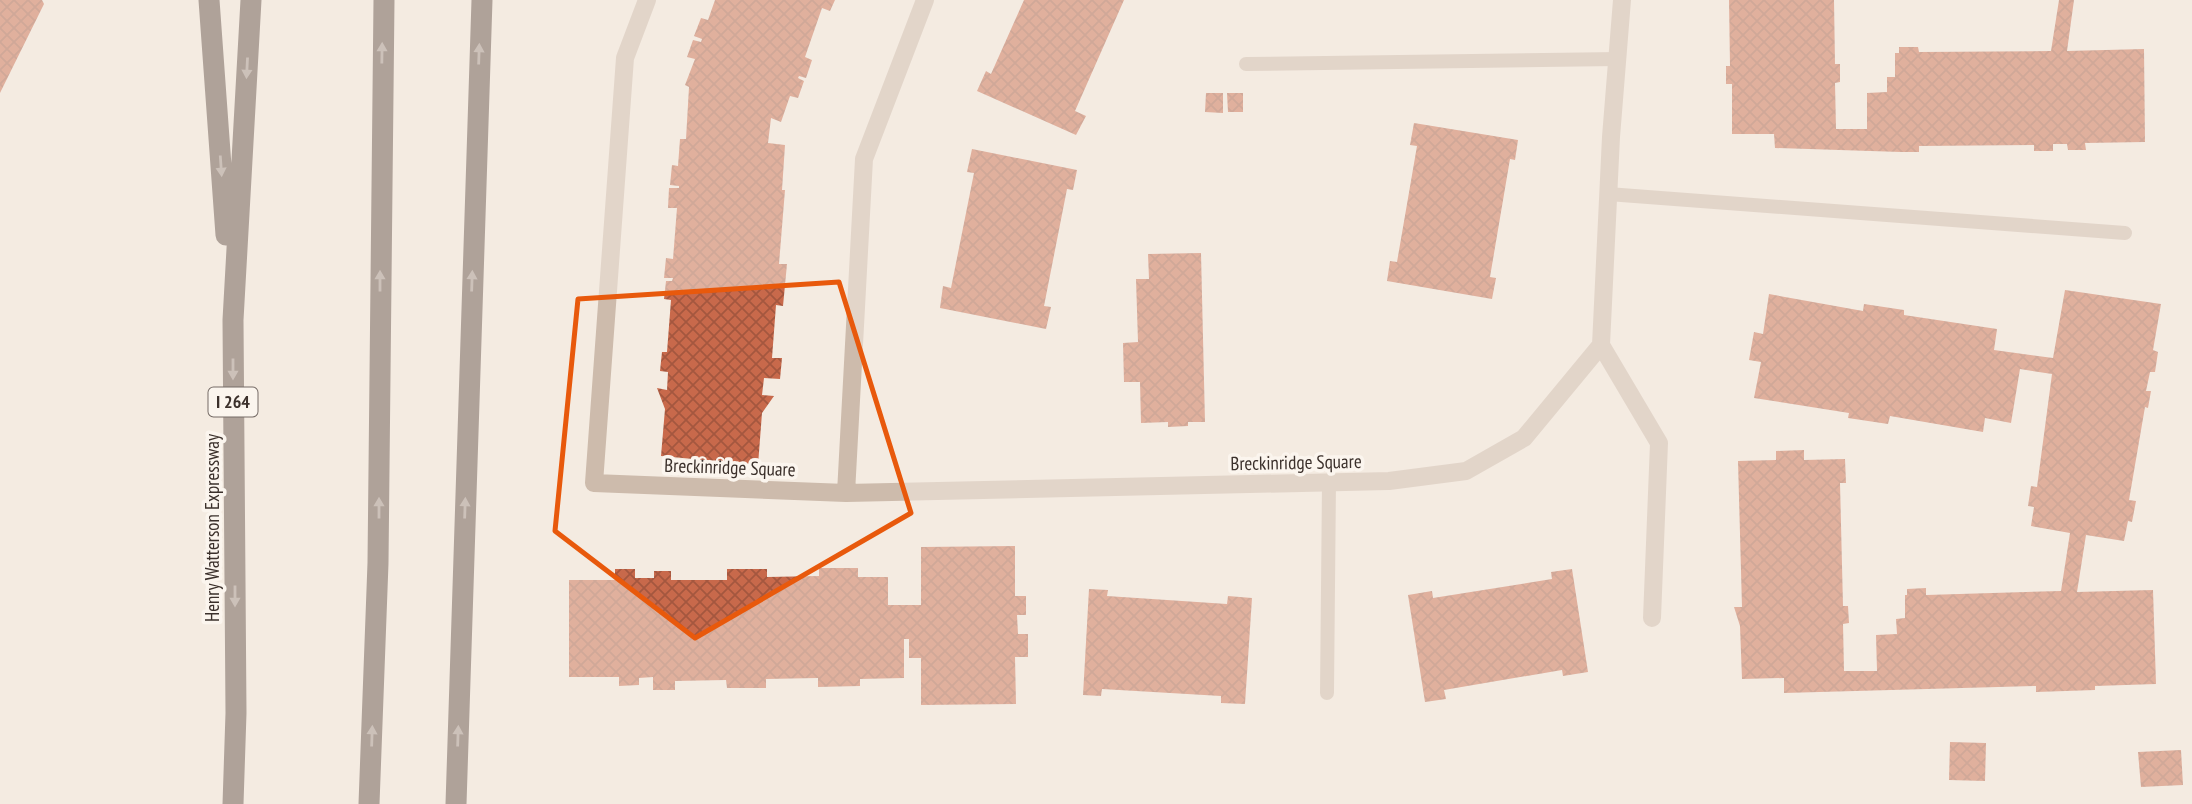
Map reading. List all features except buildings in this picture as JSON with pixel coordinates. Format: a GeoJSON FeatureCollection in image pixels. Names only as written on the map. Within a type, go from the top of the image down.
{"type":"FeatureCollection","features":[{"type":"Feature","properties":{"kind":"highway"},"geometry":{"type":"LineString","coordinates":[[209,0],[233,320]]}},
{"type":"Feature","properties":{"kind":"highway","name":"Henry Watterson Expressway"},"geometry":{"type":"LineString","coordinates":[[233,804],[236,713],[233,320],[251,0]]}},
{"type":"Feature","properties":{"kind":"highway"},"geometry":{"type":"LineString","coordinates":[[369,804],[378,563],[384,0]]}},
{"type":"Feature","properties":{"kind":"highway"},"geometry":{"type":"LineString","coordinates":[[456,804],[482,0]]}},
{"type":"Feature","properties":{"kind":"street","name":"Breckinridge Square"},"geometry":{"type":"LineString","coordinates":[[647,0],[625,58],[594,483],[846,492],[1389,481],[1466,471],[1524,438],[1601,345]]}},
{"type":"Feature","properties":{"kind":"street"},"geometry":{"type":"LineString","coordinates":[[846,492],[864,159],[925,0]]}},
{"type":"Feature","properties":{"kind":"street"},"geometry":{"type":"LineString","coordinates":[[1622,0],[1608,194],[1601,345],[1659,443],[1653,618]]}},
{"type":"Feature","properties":{"kind":"lane"},"geometry":{"type":"LineString","coordinates":[[1247,64],[1618,59]]}},
{"type":"Feature","properties":{"kind":"lane"},"geometry":{"type":"LineString","coordinates":[[1608,194],[2124,233]]}},
{"type":"Feature","properties":{"kind":"lane"},"geometry":{"type":"LineString","coordinates":[[1327,693],[1329,482]]}},
{"type":"Feature","properties":{"kind":"highlighted area"},"geometry":{"type":"Polygon","coordinates":[[[839,282],[911,513],[695,638],[555,531],[578,299],[839,282]]]}}]}
